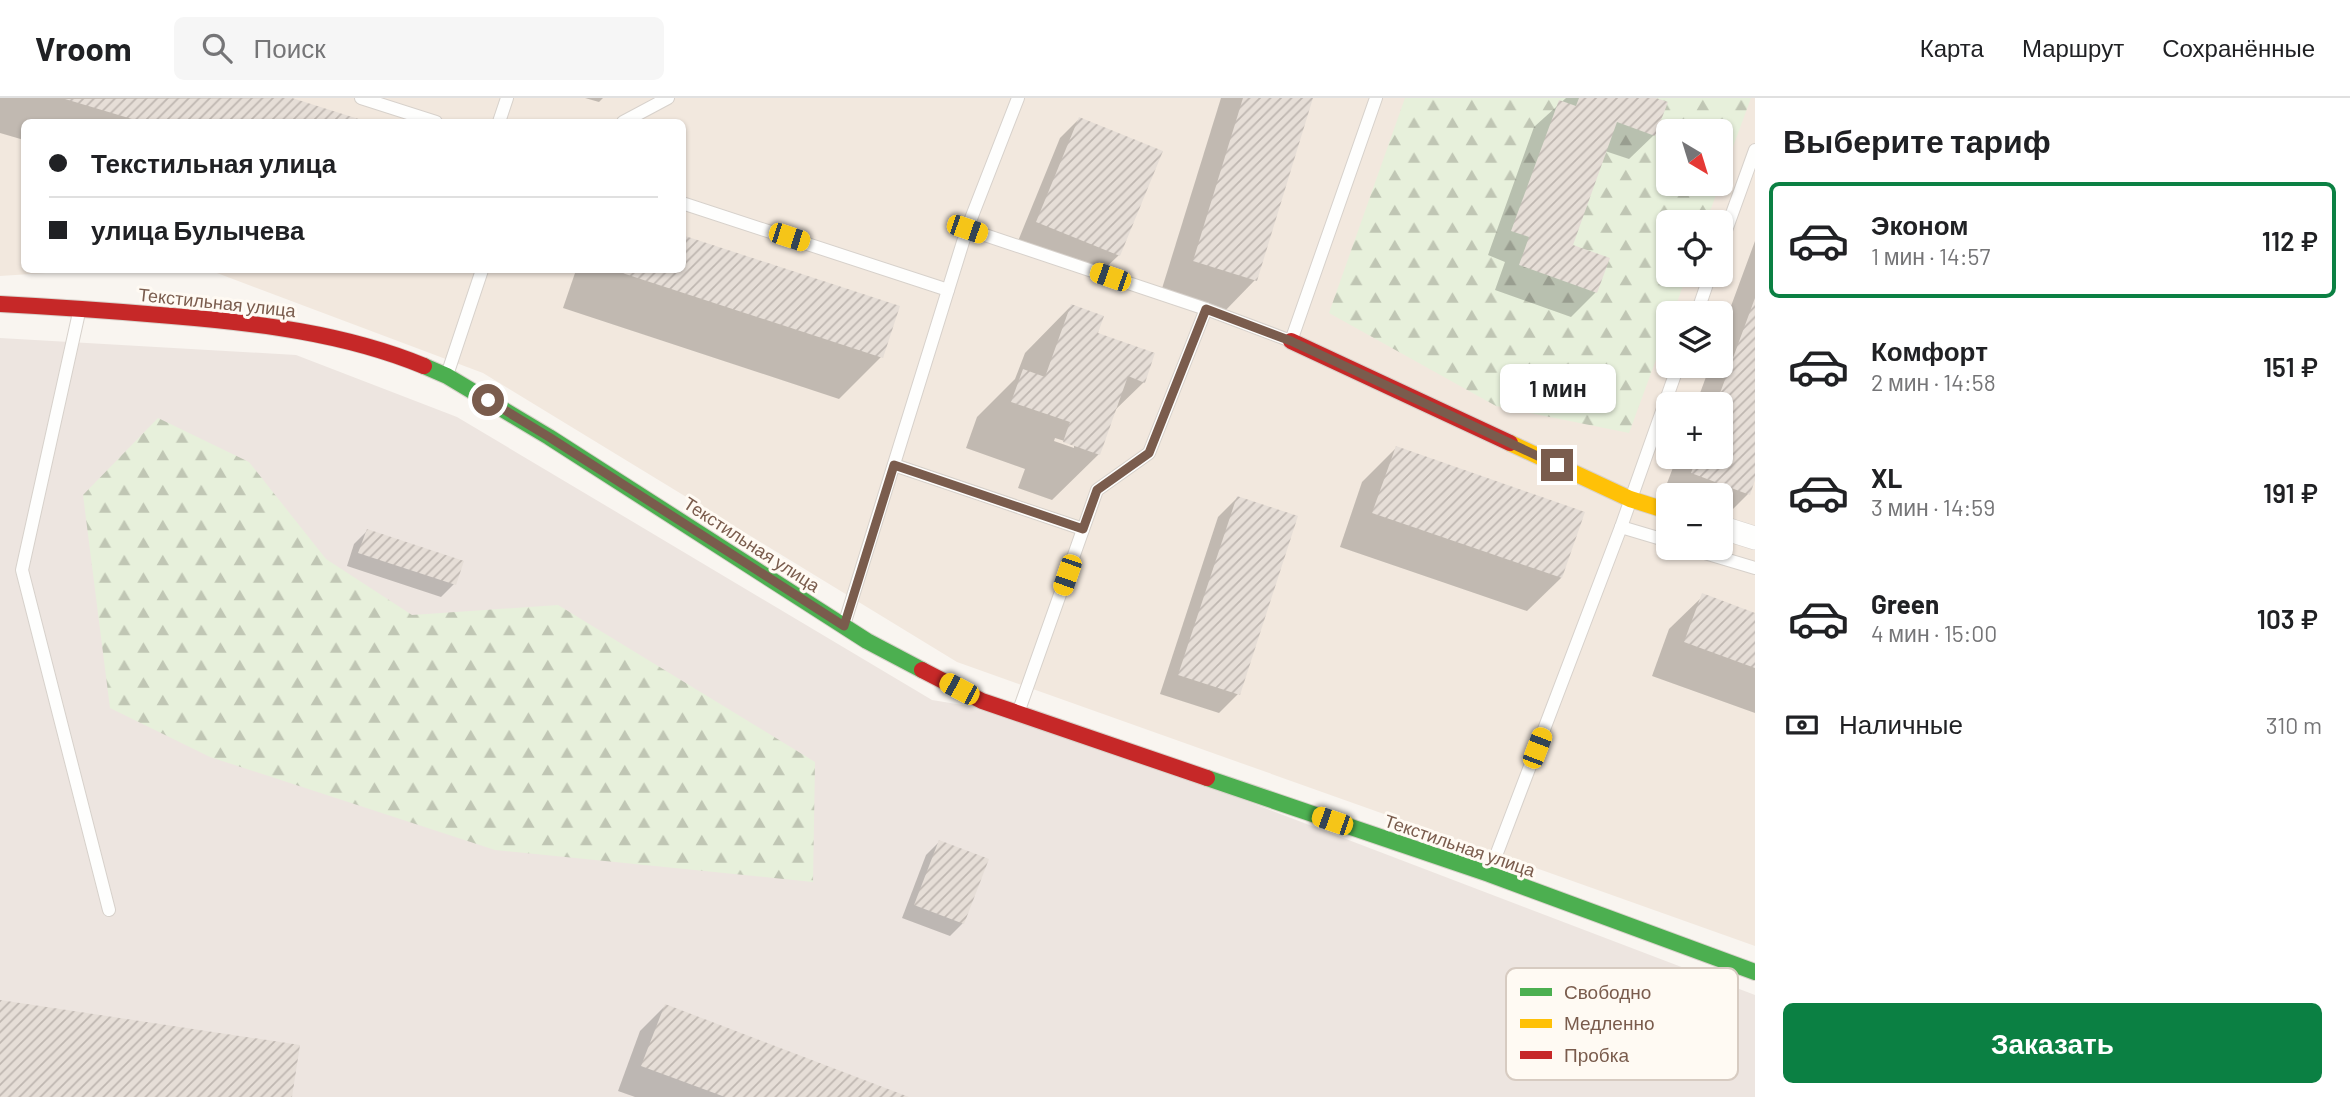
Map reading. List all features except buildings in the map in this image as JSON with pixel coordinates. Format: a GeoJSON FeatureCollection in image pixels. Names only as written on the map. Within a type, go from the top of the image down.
{"type":"FeatureCollection","features":[{"type":"Feature","properties":{"kind":"main road","name":"Текстильная улица"},"geometry":{"type":"LineString","coordinates":[[0,304],[249,322],[324,335],[404,358],[447,376],[549,437],[867,641],[982,701],[1489,874],[1755,972]]}},
{"type":"Feature","properties":{"kind":"main road"},"geometry":{"type":"LineString","coordinates":[[1291,341],[1630,499],[1656,507]]}},
{"type":"Feature","properties":{"kind":"street"},"geometry":{"type":"LineString","coordinates":[[1733,531],[1755,538]]}},
{"type":"Feature","properties":{"kind":"lane"},"geometry":{"type":"LineString","coordinates":[[361,98],[427,119]]}},
{"type":"Feature","properties":{"kind":"lane"},"geometry":{"type":"LineString","coordinates":[[500,119],[507,98]]}},
{"type":"Feature","properties":{"kind":"lane"},"geometry":{"type":"LineString","coordinates":[[629,119],[668,98]]}},
{"type":"Feature","properties":{"kind":"lane"},"geometry":{"type":"LineString","coordinates":[[844,626],[967,229],[1018,98]]}},
{"type":"Feature","properties":{"kind":"lane"},"geometry":{"type":"LineString","coordinates":[[967,229],[1206,309],[1291,341],[1376,98]]}},
{"type":"Feature","properties":{"kind":"lane"},"geometry":{"type":"LineString","coordinates":[[1733,211],[1755,150]]}},
{"type":"Feature","properties":{"kind":"lane"},"geometry":{"type":"LineString","coordinates":[[686,204],[948,289]]}},
{"type":"Feature","properties":{"kind":"lane"},"geometry":{"type":"LineString","coordinates":[[447,376],[481,273]]}},
{"type":"Feature","properties":{"kind":"lane"},"geometry":{"type":"LineString","coordinates":[[80,308],[22,570],[109,910]]}},
{"type":"Feature","properties":{"kind":"lane"},"geometry":{"type":"LineString","coordinates":[[1018,713],[1097,490],[1149,453],[1206,309]]}},
{"type":"Feature","properties":{"kind":"lane"},"geometry":{"type":"LineString","coordinates":[[1489,874],[1674,378]]}},
{"type":"Feature","properties":{"kind":"lane"},"geometry":{"type":"LineString","coordinates":[[894,465],[1083,529]]}},
{"type":"Feature","properties":{"kind":"lane"},"geometry":{"type":"LineString","coordinates":[[1620,527],[1656,538]]}},
{"type":"Feature","properties":{"kind":"lane"},"geometry":{"type":"LineString","coordinates":[[1728,560],[1755,568]]}},
{"type":"Feature","properties":{"kind":"shaded area"},"geometry":{"type":"Polygon","coordinates":[[[0,98],[1755,98],[1755,946],[957,662],[483,373],[217,273],[686,273],[686,119],[21,119],[21,273],[46,273],[0,276],[0,98]]]}},
{"type":"Feature","properties":{"kind":"shaded area"},"geometry":{"type":"Polygon","coordinates":[[[0,338],[296,355],[457,417],[932,700],[1018,714],[1684,968],[1506,968],[1506,1080],[1738,1080],[1738,989],[1755,995],[1755,1097],[0,1097],[0,338]]]}},
{"type":"Feature","properties":{"kind":"green space"},"geometry":{"type":"Polygon","coordinates":[[[1405,98],[1751,98],[1733,147],[1733,119],[1656,119],[1656,196],[1716,196],[1710,210],[1656,210],[1656,287],[1683,287],[1677,301],[1656,301],[1656,360],[1629,433],[1496,406],[1329,313],[1405,98]]]}},
{"type":"Feature","properties":{"kind":"green space"},"geometry":{"type":"Polygon","coordinates":[[[158,418],[249,462],[326,559],[412,615],[558,605],[815,762],[813,882],[495,850],[210,757],[110,708],[83,495],[158,418]]]}},
{"type":"Feature","properties":{"kind":"traffic: fast"},"geometry":{"type":"LineString","coordinates":[[424,366],[447,376],[549,437],[867,641],[922,670]]}},
{"type":"Feature","properties":{"kind":"traffic: fast"},"geometry":{"type":"LineString","coordinates":[[1207,778],[1489,874],[1755,972]]}},
{"type":"Feature","properties":{"kind":"traffic: slow"},"geometry":{"type":"LineString","coordinates":[[1510,443],[1630,499],[1656,507]]}},
{"type":"Feature","properties":{"kind":"traffic: jam"},"geometry":{"type":"LineString","coordinates":[[0,304],[150,314],[268,326],[363,345],[424,366]]}},
{"type":"Feature","properties":{"kind":"traffic: jam"},"geometry":{"type":"LineString","coordinates":[[1291,341],[1510,443]]}},
{"type":"Feature","properties":{"kind":"traffic: jam"},"geometry":{"type":"LineString","coordinates":[[922,670],[982,701],[1207,778]]}},
{"type":"Feature","properties":{"kind":"route"},"geometry":{"type":"LineString","coordinates":[[488,400],[844,626],[894,465],[1083,529],[1097,490],[1149,453],[1206,309],[1291,341],[1557,465]]}}]}
